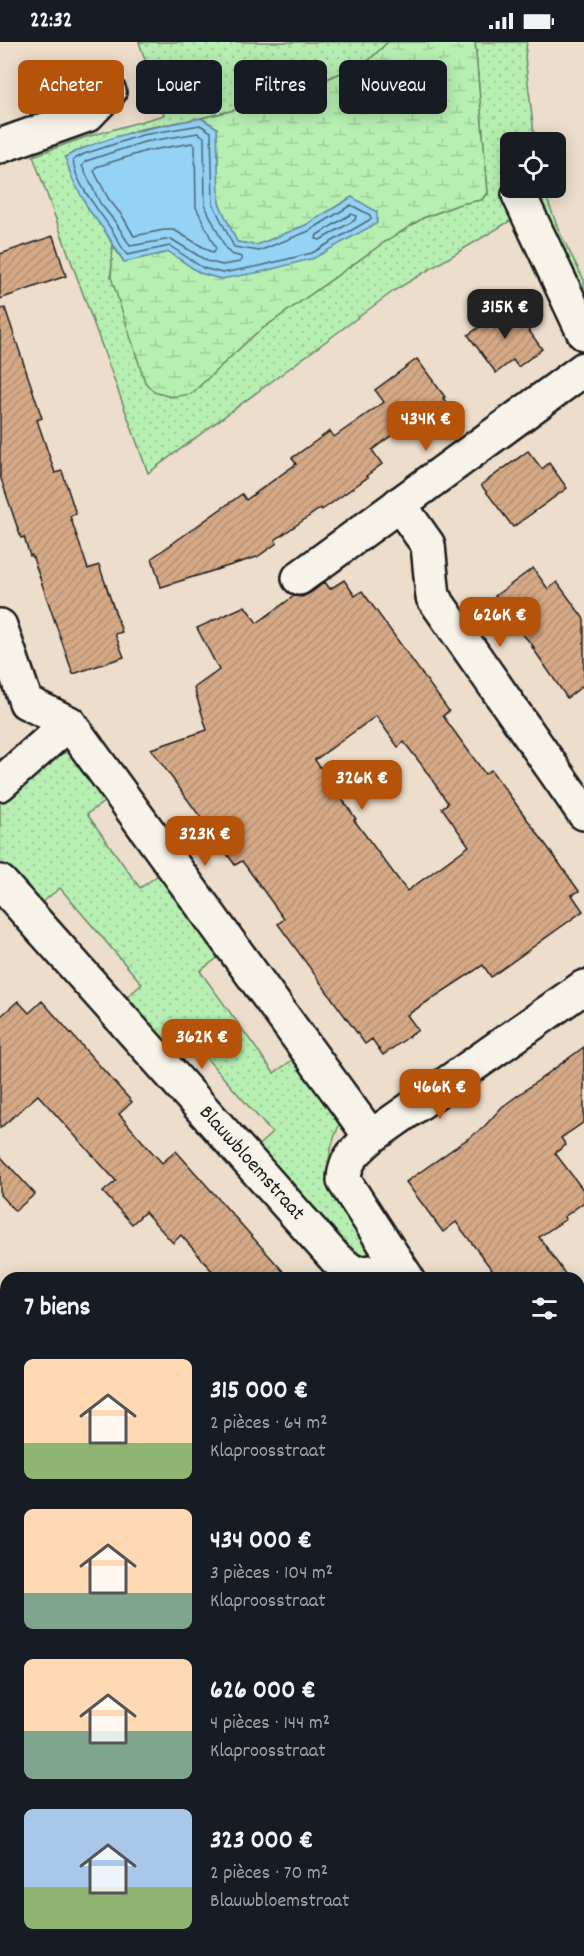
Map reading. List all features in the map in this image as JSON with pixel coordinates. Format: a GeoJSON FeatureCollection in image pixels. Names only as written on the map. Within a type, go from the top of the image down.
{"type":"FeatureCollection","features":[{"type":"Feature","properties":{"kind":"street"},"geometry":{"type":"LineString","coordinates":[[0,146],[88,114]]}},
{"type":"Feature","properties":{"kind":"street"},"geometry":{"type":"LineString","coordinates":[[520,198],[584,333]]}},
{"type":"Feature","properties":{"kind":"street"},"geometry":{"type":"LineString","coordinates":[[299,578],[584,369]]}},
{"type":"Feature","properties":{"kind":"street"},"geometry":{"type":"LineString","coordinates":[[399,504],[428,545],[433,597],[584,813]]}},
{"type":"Feature","properties":{"kind":"street"},"geometry":{"type":"LineString","coordinates":[[0,626],[26,702],[69,723],[371,1137]]}},
{"type":"Feature","properties":{"kind":"street"},"geometry":{"type":"LineString","coordinates":[[0,784],[69,723]]}},
{"type":"Feature","properties":{"kind":"street","name":"Blauwbloemstraat"},"geometry":{"type":"LineString","coordinates":[[0,882],[336,1259],[352,1272]]}},
{"type":"Feature","properties":{"kind":"street"},"geometry":{"type":"LineString","coordinates":[[403,1272],[344,1181],[344,1168],[353,1154],[371,1137],[584,987]]}},
{"type":"Feature","properties":{"kind":"green space"},"geometry":{"type":"Polygon","coordinates":[[[139,42],[388,42],[369,60],[339,60],[339,74],[327,79],[327,60],[234,60],[234,110],[222,113],[222,60],[145,60],[139,42]]]}},
{"type":"Feature","properties":{"kind":"green space"},"geometry":{"type":"Polygon","coordinates":[[[388,42],[475,42],[488,193],[481,200],[460,204],[423,218],[383,243],[255,334],[191,394],[171,397],[154,392],[145,382],[111,277],[113,246],[124,262],[169,252],[200,273],[221,279],[352,197],[306,225],[257,245],[237,242],[219,203],[217,128],[201,118],[234,110],[234,114],[327,114],[327,79],[339,74],[339,114],[447,114],[447,60],[369,60],[388,42]]]}},
{"type":"Feature","properties":{"kind":"green space"},"geometry":{"type":"Polygon","coordinates":[[[475,42],[527,42],[525,57],[534,132],[500,132],[500,198],[520,198],[510,221],[395,290],[148,473],[33,156],[83,138],[164,115],[218,114],[141,129],[81,149],[65,157],[89,210],[113,246],[111,277],[190,394],[255,334],[383,243],[423,218],[460,204],[481,200],[488,194],[475,42]]]}},
{"type":"Feature","properties":{"kind":"green space"},"geometry":{"type":"Polygon","coordinates":[[[533,198],[547,198],[559,231],[584,280],[584,309],[533,198]]]}},
{"type":"Feature","properties":{"kind":"green space"},"geometry":{"type":"Polygon","coordinates":[[[60,753],[70,753],[81,758],[111,797],[87,814],[140,888],[164,871],[224,953],[200,971],[274,1073],[298,1056],[334,1112],[339,1125],[328,1162],[329,1177],[338,1202],[369,1245],[367,1259],[353,1261],[251,1152],[272,1133],[187,1036],[166,1054],[118,1005],[142,984],[60,888],[35,908],[0,869],[0,799],[60,753]]]}},
{"type":"Feature","properties":{"kind":"water"},"geometry":{"type":"Polygon","coordinates":[[[201,118],[217,128],[219,203],[237,242],[257,245],[306,225],[352,197],[377,212],[377,223],[314,258],[261,272],[221,279],[200,273],[169,252],[124,262],[89,210],[72,178],[65,157],[114,137],[201,118]]]}},
{"type":"Feature","properties":{"kind":"building"},"geometry":{"type":"Polygon","coordinates":[[[53,236],[66,276],[0,299],[0,254],[53,236]]]}},
{"type":"Feature","properties":{"kind":"building"},"geometry":{"type":"Polygon","coordinates":[[[511,305],[542,349],[518,367],[513,360],[496,373],[468,335],[511,305]]]}},
{"type":"Feature","properties":{"kind":"building"},"geometry":{"type":"Polygon","coordinates":[[[5,308],[42,418],[37,420],[55,473],[62,471],[76,514],[70,516],[88,569],[99,565],[122,632],[115,634],[124,657],[73,674],[32,555],[30,556],[24,537],[21,538],[0,476],[0,309],[5,308]]]}},
{"type":"Feature","properties":{"kind":"building"},"geometry":{"type":"Polygon","coordinates":[[[417,359],[454,413],[430,431],[419,415],[372,450],[382,464],[366,476],[368,477],[275,540],[277,543],[257,557],[161,587],[152,558],[242,494],[246,500],[296,464],[292,458],[330,431],[334,437],[384,402],[375,390],[417,359]]]}},
{"type":"Feature","properties":{"kind":"building"},"geometry":{"type":"Polygon","coordinates":[[[528,451],[542,469],[549,463],[567,488],[513,527],[481,485],[528,451]]]}},
{"type":"Feature","properties":{"kind":"building"},"geometry":{"type":"Polygon","coordinates":[[[533,568],[548,589],[557,582],[584,619],[584,685],[567,698],[532,647],[534,647],[511,621],[495,596],[533,568]]]}},
{"type":"Feature","properties":{"kind":"building"},"geometry":{"type":"Polygon","coordinates":[[[344,580],[355,596],[362,591],[449,711],[443,716],[485,774],[491,770],[579,891],[572,895],[583,911],[491,977],[483,965],[407,1015],[418,1030],[383,1055],[372,1039],[365,1044],[278,924],[284,919],[253,876],[242,861],[235,865],[151,749],[207,730],[194,688],[219,670],[197,628],[245,606],[257,623],[294,596],[302,597],[325,582],[330,589],[344,580]],[[376,716],[315,760],[356,819],[354,820],[407,891],[469,846],[442,808],[448,803],[421,764],[404,742],[398,747],[376,716]]]}},
{"type":"Feature","properties":{"kind":"building"},"geometry":{"type":"Polygon","coordinates":[[[18,1001],[29,1013],[42,1001],[132,1102],[119,1114],[143,1142],[162,1163],[176,1151],[284,1272],[213,1272],[181,1235],[173,1243],[145,1212],[132,1224],[103,1192],[116,1181],[38,1095],[0,1128],[0,1017],[18,1001]]]}},
{"type":"Feature","properties":{"kind":"building"},"geometry":{"type":"Polygon","coordinates":[[[584,1047],[584,1122],[561,1138],[566,1145],[555,1153],[584,1191],[584,1202],[564,1217],[566,1219],[539,1237],[564,1272],[494,1272],[456,1222],[443,1232],[406,1182],[483,1128],[502,1107],[584,1047]]]}},
{"type":"Feature","properties":{"kind":"building"},"geometry":{"type":"Polygon","coordinates":[[[0,1156],[35,1194],[15,1211],[0,1195],[0,1156]]]}}]}
